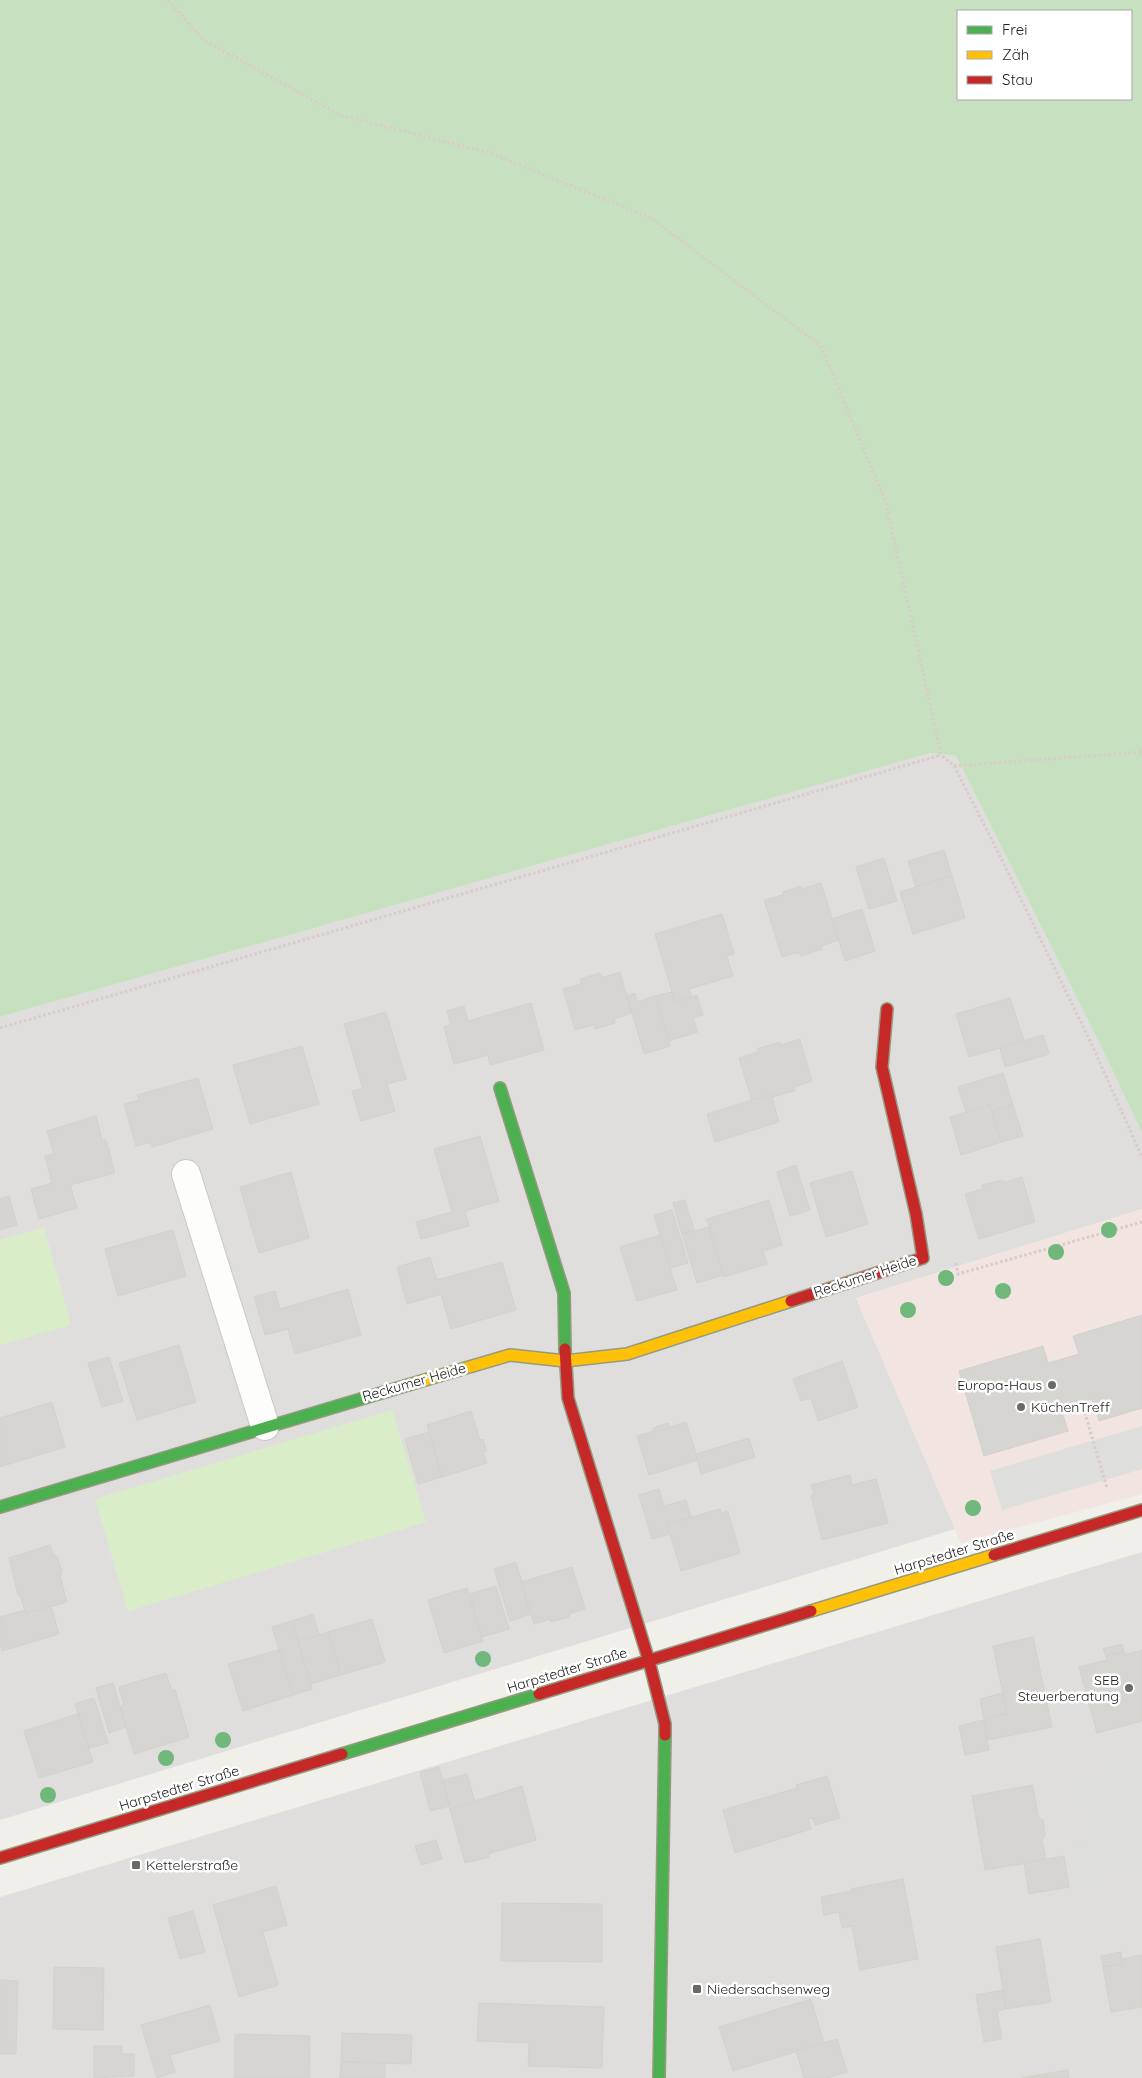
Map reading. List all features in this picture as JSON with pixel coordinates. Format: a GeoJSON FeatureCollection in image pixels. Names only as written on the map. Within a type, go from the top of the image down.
{"type":"FeatureCollection","features":[{"type":"Feature","properties":{"kind":"street","name":"Reckumer Heide"},"geometry":{"type":"LineString","coordinates":[[0,1507],[265,1426],[510,1355],[565,1361],[627,1354],[923,1258],[916,1214],[882,1067],[887,1009]]}},
{"type":"Feature","properties":{"kind":"street"},"geometry":{"type":"LineString","coordinates":[[500,1088],[564,1293],[565,1361],[568,1398],[649,1661],[665,1724],[659,2078]]}},
{"type":"Feature","properties":{"kind":"street"},"geometry":{"type":"LineString","coordinates":[[186,1174],[265,1426]]}},
{"type":"Feature","properties":{"kind":"street","name":"Harpstedter Straße"},"geometry":{"type":"LineString","coordinates":[[0,1858],[1142,1510]]}},
{"type":"Feature","properties":{"kind":"path"},"geometry":{"type":"LineString","coordinates":[[168,0],[204,40],[340,116],[490,153],[651,218],[821,346],[886,503],[941,755],[954,766],[997,850],[1092,1045],[1142,1158]]}},
{"type":"Feature","properties":{"kind":"path"},"geometry":{"type":"LineString","coordinates":[[954,766],[1142,752]]}},
{"type":"Feature","properties":{"kind":"path"},"geometry":{"type":"LineString","coordinates":[[0,1028],[941,755]]}},
{"type":"Feature","properties":{"kind":"path"},"geometry":{"type":"LineString","coordinates":[[923,1258],[955,1256],[958,1274],[1142,1222]]}},
{"type":"Feature","properties":{"kind":"path"},"geometry":{"type":"LineString","coordinates":[[1082,1403],[1116,1517]]}},
{"type":"Feature","properties":{"kind":"shaded area"},"geometry":{"type":"Polygon","coordinates":[[[929,753],[956,756],[1098,1040],[1142,1133],[1142,1209],[856,1298],[955,1529],[0,1820],[0,1017],[929,753]]]}},
{"type":"Feature","properties":{"kind":"shaded area"},"geometry":{"type":"Polygon","coordinates":[[[1142,1209],[1142,1494],[961,1543],[856,1298],[1142,1209]]]}},
{"type":"Feature","properties":{"kind":"shaded area"},"geometry":{"type":"Polygon","coordinates":[[[1142,1426],[1142,1469],[1002,1510],[990,1471],[1142,1426]]]}},
{"type":"Feature","properties":{"kind":"shaded area"},"geometry":{"type":"Polygon","coordinates":[[[1142,1552],[1142,2078],[0,2078],[0,1897],[1142,1552]]]}},
{"type":"Feature","properties":{"kind":"shaded area"},"geometry":{"type":"Polygon","coordinates":[[[1142,1764],[1142,1871],[1075,1883],[1072,1849],[1089,1845],[1077,1776],[1142,1764]]]}},
{"type":"Feature","properties":{"kind":"green space"},"geometry":{"type":"Polygon","coordinates":[[[0,0],[1142,0],[1142,1133],[1098,1040],[956,756],[930,753],[0,1017],[0,0]]]}},
{"type":"Feature","properties":{"kind":"green space"},"geometry":{"type":"Polygon","coordinates":[[[44,1227],[71,1325],[0,1345],[0,1240],[44,1227]]]}},
{"type":"Feature","properties":{"kind":"green space"},"geometry":{"type":"Polygon","coordinates":[[[392,1410],[426,1522],[128,1611],[95,1499],[392,1410]]]}},
{"type":"Feature","properties":{"kind":"building"},"geometry":{"type":"Polygon","coordinates":[[[944,850],[952,876],[916,887],[908,861],[944,850]]]}},
{"type":"Feature","properties":{"kind":"building"},"geometry":{"type":"Polygon","coordinates":[[[884,858],[897,901],[869,909],[856,867],[884,858]]]}},
{"type":"Feature","properties":{"kind":"building"},"geometry":{"type":"Polygon","coordinates":[[[952,876],[965,918],[913,934],[900,892],[952,876]]]}},
{"type":"Feature","properties":{"kind":"building"},"geometry":{"type":"Polygon","coordinates":[[[821,883],[839,940],[821,946],[822,949],[801,956],[799,952],[782,957],[764,900],[783,895],[783,892],[801,886],[802,889],[821,883]]]}},
{"type":"Feature","properties":{"kind":"building"},"geometry":{"type":"Polygon","coordinates":[[[862,909],[875,951],[845,961],[832,919],[862,909]]]}},
{"type":"Feature","properties":{"kind":"building"},"geometry":{"type":"Polygon","coordinates":[[[722,914],[734,954],[727,956],[733,976],[689,989],[692,997],[675,1002],[655,934],[722,914]]]}},
{"type":"Feature","properties":{"kind":"building"},"geometry":{"type":"Polygon","coordinates":[[[620,972],[632,1013],[614,1019],[615,1023],[595,1029],[594,1025],[575,1030],[563,989],[581,984],[580,979],[600,973],[602,978],[620,972]]]}},
{"type":"Feature","properties":{"kind":"building"},"geometry":{"type":"Polygon","coordinates":[[[672,992],[675,1002],[697,995],[703,1015],[693,1017],[698,1032],[668,1041],[655,996],[672,992]]]}},
{"type":"Feature","properties":{"kind":"building"},"geometry":{"type":"Polygon","coordinates":[[[635,993],[637,1002],[655,996],[670,1046],[644,1054],[627,996],[635,993]]]}},
{"type":"Feature","properties":{"kind":"building"},"geometry":{"type":"Polygon","coordinates":[[[1010,998],[1024,1041],[969,1057],[956,1014],[1010,998]]]}},
{"type":"Feature","properties":{"kind":"building"},"geometry":{"type":"Polygon","coordinates":[[[531,1003],[544,1050],[490,1065],[488,1055],[454,1064],[444,1027],[451,1025],[447,1011],[464,1006],[468,1021],[531,1003]]]}},
{"type":"Feature","properties":{"kind":"building"},"geometry":{"type":"Polygon","coordinates":[[[386,1012],[406,1079],[387,1084],[395,1111],[361,1121],[352,1091],[363,1089],[344,1024],[386,1012]]]}},
{"type":"Feature","properties":{"kind":"building"},"geometry":{"type":"Polygon","coordinates":[[[1043,1035],[1049,1054],[1005,1067],[1000,1048],[1043,1035]]]}},
{"type":"Feature","properties":{"kind":"building"},"geometry":{"type":"Polygon","coordinates":[[[800,1039],[812,1081],[794,1087],[795,1091],[772,1097],[771,1094],[752,1100],[739,1058],[758,1052],[757,1049],[780,1042],[781,1045],[800,1039]]]}},
{"type":"Feature","properties":{"kind":"building"},"geometry":{"type":"Polygon","coordinates":[[[302,1046],[319,1104],[250,1124],[233,1065],[302,1046]]]}},
{"type":"Feature","properties":{"kind":"building"},"geometry":{"type":"Polygon","coordinates":[[[1003,1073],[1013,1105],[992,1111],[990,1105],[966,1112],[958,1087],[1003,1073]]]}},
{"type":"Feature","properties":{"kind":"building"},"geometry":{"type":"Polygon","coordinates":[[[198,1078],[213,1129],[152,1147],[151,1142],[136,1146],[124,1104],[139,1100],[137,1095],[198,1078]]]}},
{"type":"Feature","properties":{"kind":"building"},"geometry":{"type":"Polygon","coordinates":[[[771,1094],[779,1122],[715,1142],[707,1114],[771,1094]]]}},
{"type":"Feature","properties":{"kind":"building"},"geometry":{"type":"Polygon","coordinates":[[[990,1105],[1001,1142],[961,1155],[950,1117],[990,1105]]]}},
{"type":"Feature","properties":{"kind":"building"},"geometry":{"type":"Polygon","coordinates":[[[1013,1105],[1023,1136],[1001,1142],[992,1111],[1013,1105]]]}},
{"type":"Feature","properties":{"kind":"building"},"geometry":{"type":"Polygon","coordinates":[[[96,1116],[102,1140],[106,1140],[115,1173],[70,1185],[77,1208],[39,1219],[31,1189],[52,1183],[45,1156],[54,1154],[47,1131],[96,1116]]]}},
{"type":"Feature","properties":{"kind":"building"},"geometry":{"type":"Polygon","coordinates":[[[480,1136],[499,1201],[465,1211],[469,1226],[421,1239],[416,1222],[452,1212],[434,1149],[480,1136]]]}},
{"type":"Feature","properties":{"kind":"building"},"geometry":{"type":"Polygon","coordinates":[[[796,1165],[810,1210],[790,1216],[777,1172],[796,1165]]]}},
{"type":"Feature","properties":{"kind":"building"},"geometry":{"type":"Polygon","coordinates":[[[852,1171],[868,1224],[826,1237],[810,1183],[852,1171]]]}},
{"type":"Feature","properties":{"kind":"building"},"geometry":{"type":"Polygon","coordinates":[[[291,1172],[309,1238],[259,1253],[240,1187],[291,1172]]]}},
{"type":"Feature","properties":{"kind":"building"},"geometry":{"type":"Polygon","coordinates":[[[1022,1177],[1035,1222],[979,1239],[965,1194],[983,1189],[982,1185],[1003,1180],[1003,1183],[1022,1177]]]}},
{"type":"Feature","properties":{"kind":"building"},"geometry":{"type":"Polygon","coordinates":[[[9,1196],[17,1225],[0,1230],[0,1199],[9,1196]]]}},
{"type":"Feature","properties":{"kind":"building"},"geometry":{"type":"Polygon","coordinates":[[[685,1200],[694,1230],[682,1234],[673,1203],[685,1200]]]}},
{"type":"Feature","properties":{"kind":"building"},"geometry":{"type":"Polygon","coordinates":[[[769,1200],[782,1245],[763,1251],[767,1264],[724,1277],[707,1219],[769,1200]]]}},
{"type":"Feature","properties":{"kind":"building"},"geometry":{"type":"Polygon","coordinates":[[[672,1210],[688,1263],[670,1268],[654,1215],[672,1210]]]}},
{"type":"Feature","properties":{"kind":"building"},"geometry":{"type":"Polygon","coordinates":[[[709,1227],[723,1275],[697,1283],[682,1234],[709,1227]]]}},
{"type":"Feature","properties":{"kind":"building"},"geometry":{"type":"Polygon","coordinates":[[[173,1230],[186,1276],[118,1296],[105,1249],[173,1230]]]}},
{"type":"Feature","properties":{"kind":"building"},"geometry":{"type":"Polygon","coordinates":[[[660,1235],[677,1290],[637,1301],[620,1247],[660,1235]]]}},
{"type":"Feature","properties":{"kind":"building"},"geometry":{"type":"Polygon","coordinates":[[[430,1257],[437,1280],[502,1262],[516,1310],[451,1329],[441,1294],[407,1304],[397,1267],[430,1257]]]}},
{"type":"Feature","properties":{"kind":"building"},"geometry":{"type":"Polygon","coordinates":[[[348,1289],[361,1335],[295,1354],[288,1329],[265,1335],[254,1297],[275,1291],[280,1309],[348,1289]]]}},
{"type":"Feature","properties":{"kind":"building","name":"Europa-Haus"},"geometry":{"type":"Polygon","coordinates":[[[1142,1315],[1142,1408],[1099,1421],[1092,1399],[1061,1408],[1068,1431],[984,1456],[959,1371],[1043,1346],[1048,1363],[1079,1354],[1073,1336],[1142,1315]]]}},
{"type":"Feature","properties":{"kind":"building"},"geometry":{"type":"Polygon","coordinates":[[[179,1345],[196,1402],[137,1420],[119,1363],[179,1345]]]}},
{"type":"Feature","properties":{"kind":"building"},"geometry":{"type":"Polygon","coordinates":[[[109,1357],[123,1401],[102,1407],[88,1363],[109,1357]]]}},
{"type":"Feature","properties":{"kind":"building"},"geometry":{"type":"Polygon","coordinates":[[[842,1361],[858,1407],[818,1421],[811,1398],[801,1401],[793,1379],[842,1361]]]}},
{"type":"Feature","properties":{"kind":"building"},"geometry":{"type":"Polygon","coordinates":[[[52,1402],[65,1447],[0,1467],[0,1418],[52,1402]]]}},
{"type":"Feature","properties":{"kind":"building"},"geometry":{"type":"Polygon","coordinates":[[[471,1411],[480,1440],[483,1439],[486,1451],[483,1452],[487,1463],[442,1477],[427,1425],[471,1411]]]}},
{"type":"Feature","properties":{"kind":"building"},"geometry":{"type":"Polygon","coordinates":[[[686,1422],[698,1460],[649,1475],[637,1436],[654,1431],[653,1428],[668,1423],[670,1427],[686,1422]]]}},
{"type":"Feature","properties":{"kind":"building"},"geometry":{"type":"Polygon","coordinates":[[[429,1432],[442,1477],[418,1484],[405,1439],[429,1432]]]}},
{"type":"Feature","properties":{"kind":"building"},"geometry":{"type":"Polygon","coordinates":[[[749,1438],[755,1457],[701,1474],[696,1454],[749,1438]]]}},
{"type":"Feature","properties":{"kind":"building"},"geometry":{"type":"Polygon","coordinates":[[[850,1475],[852,1485],[876,1479],[888,1523],[822,1540],[811,1496],[814,1495],[811,1485],[850,1475]]]}},
{"type":"Feature","properties":{"kind":"building"},"geometry":{"type":"Polygon","coordinates":[[[659,1489],[664,1506],[686,1500],[691,1517],[667,1524],[670,1534],[652,1539],[639,1495],[659,1489]]]}},
{"type":"Feature","properties":{"kind":"building"},"geometry":{"type":"Polygon","coordinates":[[[720,1509],[721,1513],[728,1511],[740,1553],[681,1571],[667,1524],[720,1509]]]}},
{"type":"Feature","properties":{"kind":"building"},"geometry":{"type":"Polygon","coordinates":[[[50,1545],[62,1571],[60,1576],[67,1602],[26,1614],[20,1595],[18,1595],[9,1558],[50,1545]]]}},
{"type":"Feature","properties":{"kind":"building"},"geometry":{"type":"Polygon","coordinates":[[[516,1562],[531,1614],[510,1621],[494,1569],[516,1562]]]}},
{"type":"Feature","properties":{"kind":"building"},"geometry":{"type":"Polygon","coordinates":[[[572,1567],[585,1609],[569,1614],[569,1617],[551,1622],[550,1619],[534,1624],[521,1582],[572,1567]]]}},
{"type":"Feature","properties":{"kind":"building"},"geometry":{"type":"Polygon","coordinates":[[[496,1586],[509,1629],[482,1637],[469,1594],[496,1586]]]}},
{"type":"Feature","properties":{"kind":"building"},"geometry":{"type":"Polygon","coordinates":[[[467,1588],[483,1641],[444,1653],[428,1600],[467,1588]]]}},
{"type":"Feature","properties":{"kind":"building"},"geometry":{"type":"Polygon","coordinates":[[[51,1606],[59,1634],[2,1651],[0,1617],[25,1610],[26,1614],[51,1606]]]}},
{"type":"Feature","properties":{"kind":"building"},"geometry":{"type":"Polygon","coordinates":[[[313,1614],[319,1635],[298,1641],[292,1621],[313,1614]]]}},
{"type":"Feature","properties":{"kind":"building"},"geometry":{"type":"Polygon","coordinates":[[[372,1619],[385,1662],[341,1675],[328,1632],[372,1619]]]}},
{"type":"Feature","properties":{"kind":"building"},"geometry":{"type":"Polygon","coordinates":[[[292,1621],[312,1689],[293,1695],[272,1627],[292,1621]]]}},
{"type":"Feature","properties":{"kind":"building"},"geometry":{"type":"Polygon","coordinates":[[[328,1632],[341,1675],[311,1684],[298,1641],[328,1632]]]}},
{"type":"Feature","properties":{"kind":"building"},"geometry":{"type":"Polygon","coordinates":[[[1033,1637],[1052,1727],[988,1740],[984,1719],[1007,1714],[993,1646],[1033,1637]]]}},
{"type":"Feature","properties":{"kind":"building"},"geometry":{"type":"Polygon","coordinates":[[[1122,1644],[1124,1652],[1106,1656],[1103,1649],[1122,1644]]]}},
{"type":"Feature","properties":{"kind":"building"},"geometry":{"type":"Polygon","coordinates":[[[279,1650],[293,1695],[243,1711],[228,1664],[279,1650]]]}},
{"type":"Feature","properties":{"kind":"building"},"geometry":{"type":"Polygon","coordinates":[[[1142,1650],[1142,1721],[1097,1733],[1079,1667],[1107,1660],[1106,1656],[1124,1652],[1124,1655],[1142,1650]]]}},
{"type":"Feature","properties":{"kind":"building"},"geometry":{"type":"Polygon","coordinates":[[[166,1673],[172,1691],[175,1689],[189,1737],[134,1754],[120,1706],[124,1705],[119,1687],[166,1673]]]}},
{"type":"Feature","properties":{"kind":"building"},"geometry":{"type":"Polygon","coordinates":[[[113,1683],[126,1727],[109,1733],[96,1688],[113,1683]]]}},
{"type":"Feature","properties":{"kind":"building"},"geometry":{"type":"Polygon","coordinates":[[[1003,1693],[1007,1714],[984,1719],[980,1699],[1003,1693]]]}},
{"type":"Feature","properties":{"kind":"building"},"geometry":{"type":"Polygon","coordinates":[[[94,1698],[108,1743],[89,1748],[75,1704],[94,1698]]]}},
{"type":"Feature","properties":{"kind":"building"},"geometry":{"type":"Polygon","coordinates":[[[78,1714],[93,1762],[39,1778],[24,1731],[78,1714]]]}},
{"type":"Feature","properties":{"kind":"building"},"geometry":{"type":"Polygon","coordinates":[[[983,1720],[989,1750],[965,1755],[959,1726],[983,1720]]]}},
{"type":"Feature","properties":{"kind":"building"},"geometry":{"type":"Polygon","coordinates":[[[439,1767],[450,1806],[430,1811],[420,1772],[439,1767]]]}},
{"type":"Feature","properties":{"kind":"building"},"geometry":{"type":"Polygon","coordinates":[[[467,1774],[475,1802],[450,1809],[443,1780],[467,1774]]]}},
{"type":"Feature","properties":{"kind":"building"},"geometry":{"type":"Polygon","coordinates":[[[827,1776],[840,1818],[815,1825],[813,1818],[808,1819],[811,1829],[735,1853],[723,1810],[797,1788],[796,1785],[827,1776]]]}},
{"type":"Feature","properties":{"kind":"building"},"geometry":{"type":"Polygon","coordinates":[[[1033,1785],[1038,1817],[1043,1820],[1045,1835],[1042,1840],[1046,1860],[985,1870],[972,1796],[1033,1785]]]}},
{"type":"Feature","properties":{"kind":"building"},"geometry":{"type":"Polygon","coordinates":[[[522,1786],[536,1840],[488,1854],[489,1857],[465,1863],[450,1809],[522,1786]]]}},
{"type":"Feature","properties":{"kind":"building"},"geometry":{"type":"Polygon","coordinates":[[[436,1840],[442,1859],[421,1865],[415,1846],[436,1840]]]}},
{"type":"Feature","properties":{"kind":"building"},"geometry":{"type":"Polygon","coordinates":[[[1064,1856],[1069,1887],[1029,1894],[1024,1863],[1064,1856]]]}},
{"type":"Feature","properties":{"kind":"building"},"geometry":{"type":"Polygon","coordinates":[[[903,1879],[918,1959],[860,1970],[852,1926],[842,1928],[839,1912],[824,1915],[821,1897],[903,1879]]]}},
{"type":"Feature","properties":{"kind":"building"},"geometry":{"type":"Polygon","coordinates":[[[276,1886],[287,1925],[263,1932],[278,1985],[239,1997],[213,1905],[276,1886]]]}},
{"type":"Feature","properties":{"kind":"building"},"geometry":{"type":"Polygon","coordinates":[[[502,1903],[602,1904],[602,1962],[501,1961],[502,1903]]]}},
{"type":"Feature","properties":{"kind":"building"},"geometry":{"type":"Polygon","coordinates":[[[193,1911],[205,1952],[180,1959],[168,1918],[193,1911]]]}},
{"type":"Feature","properties":{"kind":"building"},"geometry":{"type":"Polygon","coordinates":[[[1040,1939],[1051,2002],[1006,2009],[996,1947],[1040,1939]]]}},
{"type":"Feature","properties":{"kind":"building"},"geometry":{"type":"Polygon","coordinates":[[[1121,1952],[1122,1964],[1103,1967],[1101,1956],[1121,1952]]]}},
{"type":"Feature","properties":{"kind":"building"},"geometry":{"type":"Polygon","coordinates":[[[1142,1955],[1142,2007],[1111,2012],[1103,1967],[1122,1964],[1122,1959],[1142,1955]]]}},
{"type":"Feature","properties":{"kind":"building"},"geometry":{"type":"Polygon","coordinates":[[[54,1967],[104,1968],[103,2030],[53,2029],[54,1967]]]}},
{"type":"Feature","properties":{"kind":"building"},"geometry":{"type":"Polygon","coordinates":[[[0,1980],[18,1981],[16,2054],[0,2054],[0,1980]]]}},
{"type":"Feature","properties":{"kind":"building"},"geometry":{"type":"Polygon","coordinates":[[[1003,1990],[1006,2009],[997,2011],[1002,2039],[984,2042],[976,1995],[1003,1990]]]}},
{"type":"Feature","properties":{"kind":"building"},"geometry":{"type":"Polygon","coordinates":[[[811,1999],[824,2043],[733,2071],[719,2027],[811,1999]]]}},
{"type":"Feature","properties":{"kind":"building"},"geometry":{"type":"Polygon","coordinates":[[[479,2003],[604,2007],[602,2068],[528,2066],[529,2043],[477,2041],[479,2003]]]}},
{"type":"Feature","properties":{"kind":"building"},"geometry":{"type":"Polygon","coordinates":[[[210,2005],[220,2041],[170,2055],[175,2072],[157,2078],[141,2025],[210,2005]]]}},
{"type":"Feature","properties":{"kind":"building"},"geometry":{"type":"Polygon","coordinates":[[[342,2033],[412,2035],[411,2064],[341,2062],[342,2033]]]}},
{"type":"Feature","properties":{"kind":"building"},"geometry":{"type":"Polygon","coordinates":[[[235,2034],[310,2036],[309,2078],[235,2078],[235,2034]]]}},
{"type":"Feature","properties":{"kind":"building"},"geometry":{"type":"Polygon","coordinates":[[[837,2039],[847,2072],[828,2078],[804,2078],[796,2051],[837,2039]]]}},
{"type":"Feature","properties":{"kind":"building"},"geometry":{"type":"Polygon","coordinates":[[[94,2046],[122,2046],[122,2054],[134,2054],[134,2076],[94,2078],[94,2046]]]}},
{"type":"Feature","properties":{"kind":"building"},"geometry":{"type":"Polygon","coordinates":[[[341,2062],[385,2063],[385,2078],[340,2078],[341,2062]]]}},
{"type":"Feature","properties":{"kind":"building"},"geometry":{"type":"Polygon","coordinates":[[[1068,2070],[1069,2078],[1021,2078],[1068,2070]]]}},
{"type":"Feature","properties":{"kind":"traffic: fast"},"geometry":{"type":"LineString","coordinates":[[500,1088],[564,1293],[565,1349]]}},
{"type":"Feature","properties":{"kind":"traffic: fast"},"geometry":{"type":"LineString","coordinates":[[0,1507],[408,1385]]}},
{"type":"Feature","properties":{"kind":"traffic: fast"},"geometry":{"type":"LineString","coordinates":[[342,1754],[539,1694]]}},
{"type":"Feature","properties":{"kind":"traffic: fast"},"geometry":{"type":"LineString","coordinates":[[659,2078],[665,1735]]}},
{"type":"Feature","properties":{"kind":"traffic: slow"},"geometry":{"type":"LineString","coordinates":[[408,1385],[510,1355],[565,1361],[627,1354],[791,1301]]}},
{"type":"Feature","properties":{"kind":"traffic: slow"},"geometry":{"type":"LineString","coordinates":[[811,1611],[994,1555]]}},
{"type":"Feature","properties":{"kind":"traffic: jam"},"geometry":{"type":"LineString","coordinates":[[791,1301],[923,1258],[916,1214],[882,1067],[887,1009]]}},
{"type":"Feature","properties":{"kind":"traffic: jam"},"geometry":{"type":"LineString","coordinates":[[565,1349],[568,1398],[649,1661],[665,1724],[665,1735]]}},
{"type":"Feature","properties":{"kind":"traffic: jam"},"geometry":{"type":"LineString","coordinates":[[994,1555],[1142,1510]]}},
{"type":"Feature","properties":{"kind":"traffic: jam"},"geometry":{"type":"LineString","coordinates":[[539,1694],[811,1611]]}},
{"type":"Feature","properties":{"kind":"traffic: jam"},"geometry":{"type":"LineString","coordinates":[[0,1858],[342,1754]]}},
{"type":"Feature","properties":{"kind":"place","name":"Europa-Haus"},"geometry":{"type":"Point","coordinates":[1052,1385]}},
{"type":"Feature","properties":{"kind":"place","name":"KüchenTreff"},"geometry":{"type":"Point","coordinates":[1021,1407]}},
{"type":"Feature","properties":{"kind":"place","name":"SEB Steuerberatung"},"geometry":{"type":"Point","coordinates":[1129,1688]}},
{"type":"Feature","properties":{"kind":"place","name":"Kettelerstraße"},"geometry":{"type":"Point","coordinates":[136,1865]}},
{"type":"Feature","properties":{"kind":"place","name":"Niedersachsenweg"},"geometry":{"type":"Point","coordinates":[697,1989]}}]}
